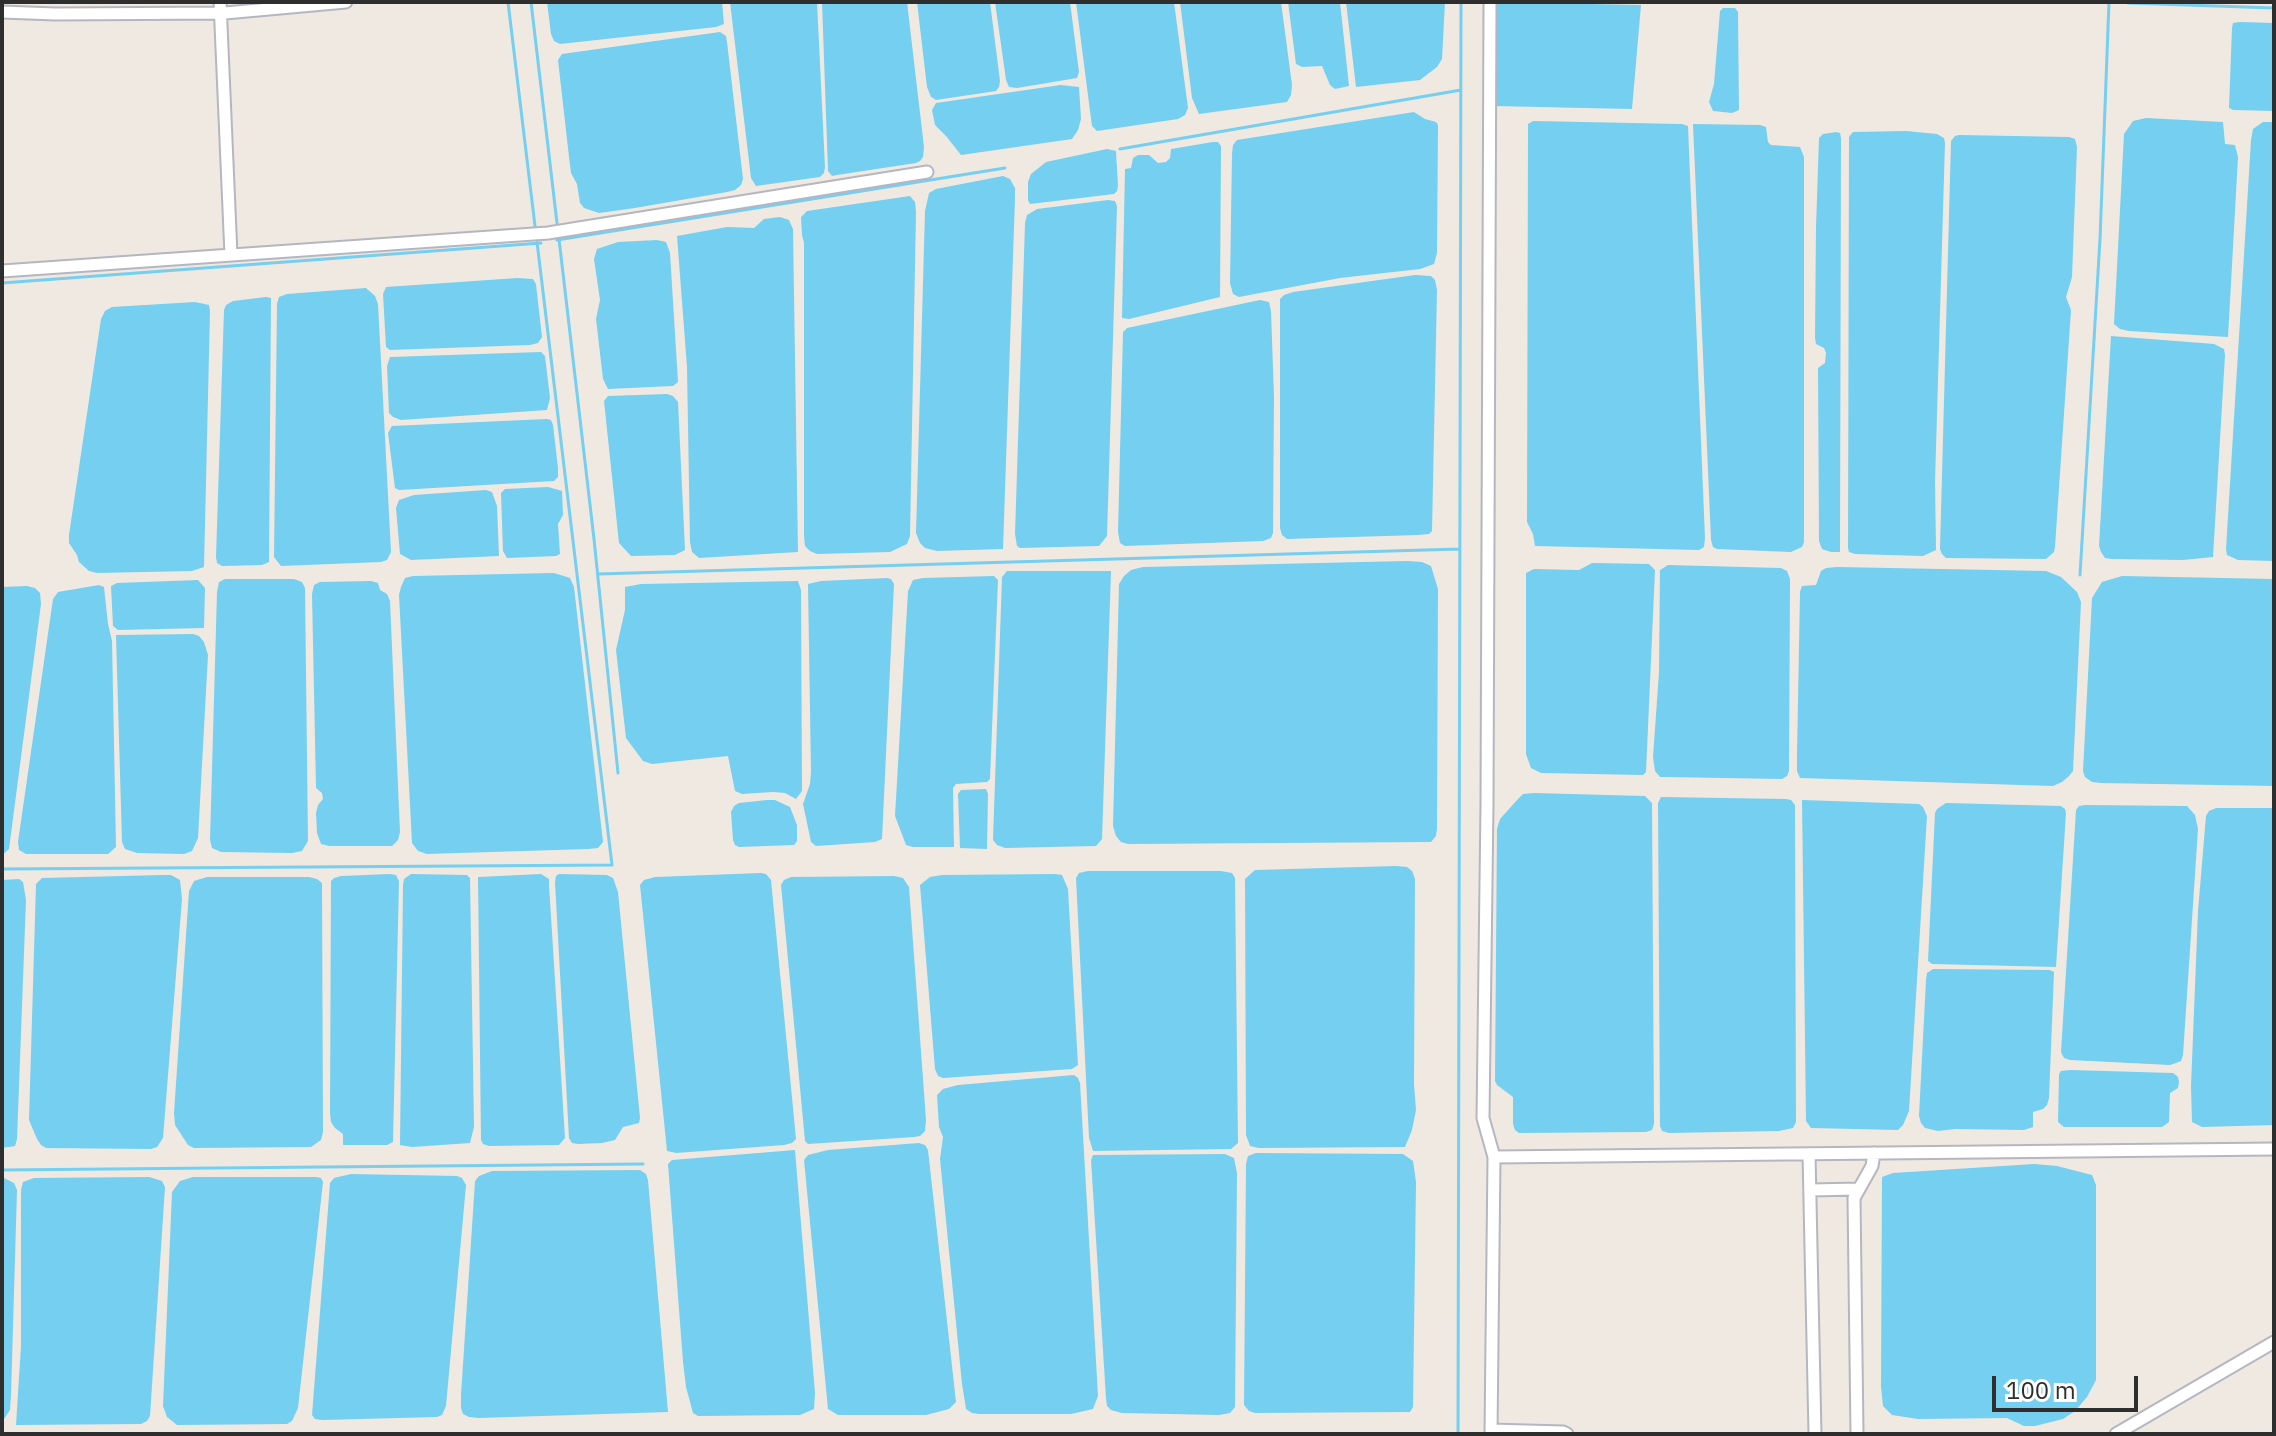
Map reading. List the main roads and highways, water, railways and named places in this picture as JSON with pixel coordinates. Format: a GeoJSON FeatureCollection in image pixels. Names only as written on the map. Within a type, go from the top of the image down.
{"type":"FeatureCollection","features":[{"type":"Feature","properties":{"kind":"water"},"geometry":{"type":"Polygon","coordinates":[[[547,2],[722,2],[724,24],[560,44],[554,41],[551,34],[547,2]]]}},
{"type":"Feature","properties":{"kind":"water"},"geometry":{"type":"Polygon","coordinates":[[[730,2],[817,2],[825,167],[820,177],[756,186],[751,178],[730,2]]]}},
{"type":"Feature","properties":{"kind":"water"},"geometry":{"type":"Polygon","coordinates":[[[822,2],[907,2],[924,147],[920,161],[832,176],[828,171],[822,2]]]}},
{"type":"Feature","properties":{"kind":"water"},"geometry":{"type":"Polygon","coordinates":[[[917,2],[990,2],[1000,81],[996,91],[936,100],[931,97],[927,87],[917,2]]]}},
{"type":"Feature","properties":{"kind":"water"},"geometry":{"type":"Polygon","coordinates":[[[995,2],[1070,2],[1079,72],[1077,78],[1009,87],[995,2]]]}},
{"type":"Feature","properties":{"kind":"water"},"geometry":{"type":"Polygon","coordinates":[[[1076,2],[1174,2],[1188,108],[1185,115],[1178,119],[1097,131],[1092,126],[1076,2]]]}},
{"type":"Feature","properties":{"kind":"water"},"geometry":{"type":"Polygon","coordinates":[[[1180,2],[1281,2],[1292,85],[1287,102],[1199,114],[1192,98],[1180,2]]]}},
{"type":"Feature","properties":{"kind":"water"},"geometry":{"type":"Polygon","coordinates":[[[1288,2],[1340,2],[1349,86],[1335,89],[1322,66],[1302,67],[1296,64],[1288,2]]]}},
{"type":"Feature","properties":{"kind":"water"},"geometry":{"type":"Polygon","coordinates":[[[1346,2],[1445,2],[1442,59],[1437,67],[1420,80],[1356,87],[1346,2]]]}},
{"type":"Feature","properties":{"kind":"water"},"geometry":{"type":"Polygon","coordinates":[[[1494,2],[1641,5],[1632,109],[1493,106],[1494,2]]]}},
{"type":"Feature","properties":{"kind":"water"},"geometry":{"type":"Polygon","coordinates":[[[1735,8],[1738,12],[1739,110],[1732,113],[1713,111],[1709,102],[1714,84],[1720,11],[1735,8]]]}},
{"type":"Feature","properties":{"kind":"water"},"geometry":{"type":"Polygon","coordinates":[[[2233,23],[2274,23],[2274,111],[2229,108],[2232,28],[2233,23]]]}},
{"type":"Feature","properties":{"kind":"water"},"geometry":{"type":"Polygon","coordinates":[[[720,32],[726,36],[727,42],[743,179],[741,185],[727,192],[635,208],[599,213],[584,208],[571,173],[558,60],[562,54],[720,32]]]}},
{"type":"Feature","properties":{"kind":"water"},"geometry":{"type":"Polygon","coordinates":[[[1061,85],[1079,87],[1081,119],[1072,139],[961,155],[935,125],[932,110],[936,103],[1061,85]]]}},
{"type":"Feature","properties":{"kind":"water"},"geometry":{"type":"Polygon","coordinates":[[[1414,112],[1438,125],[1437,253],[1434,264],[1420,269],[1340,278],[1239,297],[1233,294],[1230,283],[1232,154],[1237,140],[1414,112]]]}},
{"type":"Feature","properties":{"kind":"water"},"geometry":{"type":"Polygon","coordinates":[[[2146,118],[2223,122],[2225,144],[2235,145],[2238,157],[2228,337],[2129,331],[2114,324],[2124,134],[2133,121],[2146,118]]]}},
{"type":"Feature","properties":{"kind":"water"},"geometry":{"type":"Polygon","coordinates":[[[1533,121],[1688,126],[1705,538],[1704,547],[1699,550],[1535,546],[1527,522],[1528,124],[1533,121]]]}},
{"type":"Feature","properties":{"kind":"water"},"geometry":{"type":"Polygon","coordinates":[[[2263,122],[2274,122],[2274,561],[2238,560],[2227,555],[2226,549],[2251,140],[2253,129],[2263,122]]]}},
{"type":"Feature","properties":{"kind":"water"},"geometry":{"type":"Polygon","coordinates":[[[1693,124],[1760,125],[1766,127],[1771,145],[1800,147],[1804,157],[1804,542],[1802,547],[1791,552],[1717,549],[1711,540],[1693,124]]]}},
{"type":"Feature","properties":{"kind":"water"},"geometry":{"type":"Polygon","coordinates":[[[1853,132],[1937,134],[1944,138],[1945,143],[1935,482],[1936,550],[1923,556],[1855,554],[1848,548],[1849,137],[1853,132]]]}},
{"type":"Feature","properties":{"kind":"water"},"geometry":{"type":"Polygon","coordinates":[[[1840,133],[1841,138],[1840,552],[1831,552],[1822,549],[1819,541],[1818,368],[1825,363],[1826,353],[1816,344],[1815,338],[1816,227],[1819,138],[1823,134],[1840,133]]]}},
{"type":"Feature","properties":{"kind":"water"},"geometry":{"type":"Polygon","coordinates":[[[1959,135],[2069,137],[2075,139],[2077,147],[2072,277],[2066,297],[2071,310],[2055,547],[2046,559],[1946,558],[1940,549],[1951,141],[1959,135]]]}},
{"type":"Feature","properties":{"kind":"water"},"geometry":{"type":"Polygon","coordinates":[[[1213,142],[1221,146],[1220,297],[1129,319],[1122,318],[1125,169],[1131,168],[1133,158],[1138,155],[1149,155],[1158,163],[1166,162],[1171,149],[1213,142]]]}},
{"type":"Feature","properties":{"kind":"water"},"geometry":{"type":"Polygon","coordinates":[[[1107,149],[1116,151],[1118,186],[1114,194],[1030,204],[1028,182],[1031,174],[1046,162],[1107,149]]]}},
{"type":"Feature","properties":{"kind":"water"},"geometry":{"type":"Polygon","coordinates":[[[1003,176],[1010,179],[1015,188],[1015,198],[1003,549],[937,551],[925,548],[916,533],[925,211],[929,193],[936,189],[1003,176]]]}},
{"type":"Feature","properties":{"kind":"water"},"geometry":{"type":"Polygon","coordinates":[[[910,196],[915,202],[916,212],[910,536],[907,544],[890,552],[817,554],[805,546],[804,536],[804,243],[801,217],[807,211],[910,196]]]}},
{"type":"Feature","properties":{"kind":"water"},"geometry":{"type":"Polygon","coordinates":[[[1115,201],[1117,206],[1107,536],[1099,546],[1020,548],[1015,534],[1027,215],[1037,209],[1115,201]]]}},
{"type":"Feature","properties":{"kind":"water"},"geometry":{"type":"Polygon","coordinates":[[[780,217],[789,220],[793,229],[798,552],[699,558],[692,552],[690,542],[687,367],[677,236],[727,227],[754,228],[764,219],[780,217]]]}},
{"type":"Feature","properties":{"kind":"water"},"geometry":{"type":"Polygon","coordinates":[[[618,242],[666,242],[670,253],[678,382],[673,386],[608,389],[603,379],[596,319],[600,300],[594,259],[597,249],[618,242]]]}},
{"type":"Feature","properties":{"kind":"water"},"geometry":{"type":"Polygon","coordinates":[[[1415,275],[1431,276],[1437,290],[1432,531],[1418,535],[1287,539],[1280,528],[1280,299],[1293,292],[1415,275]]]}},
{"type":"Feature","properties":{"kind":"water"},"geometry":{"type":"Polygon","coordinates":[[[533,279],[536,284],[542,337],[538,343],[390,350],[386,347],[383,294],[386,287],[533,279]]]}},
{"type":"Feature","properties":{"kind":"water"},"geometry":{"type":"Polygon","coordinates":[[[366,288],[378,304],[391,552],[387,560],[381,562],[281,566],[274,557],[279,297],[366,288]]]}},
{"type":"Feature","properties":{"kind":"water"},"geometry":{"type":"Polygon","coordinates":[[[271,298],[269,562],[222,566],[217,563],[216,557],[224,310],[233,301],[271,298]]]}},
{"type":"Feature","properties":{"kind":"water"},"geometry":{"type":"Polygon","coordinates":[[[1260,300],[1269,302],[1271,311],[1274,397],[1271,538],[1263,541],[1125,546],[1120,543],[1118,532],[1123,332],[1127,328],[1260,300]]]}},
{"type":"Feature","properties":{"kind":"water"},"geometry":{"type":"Polygon","coordinates":[[[195,302],[209,305],[210,311],[204,567],[192,571],[89,571],[79,562],[69,543],[69,535],[101,319],[105,311],[112,307],[195,302]]]}},
{"type":"Feature","properties":{"kind":"water"},"geometry":{"type":"Polygon","coordinates":[[[2111,336],[2214,344],[2224,349],[2213,557],[2183,560],[2111,559],[2105,558],[2101,552],[2111,336]]]}},
{"type":"Feature","properties":{"kind":"water"},"geometry":{"type":"Polygon","coordinates":[[[541,352],[545,356],[550,398],[547,410],[401,420],[389,413],[387,366],[390,357],[541,352]]]}},
{"type":"Feature","properties":{"kind":"water"},"geometry":{"type":"Polygon","coordinates":[[[667,394],[678,402],[685,550],[675,555],[631,556],[619,543],[604,401],[608,396],[667,394]]]}},
{"type":"Feature","properties":{"kind":"water"},"geometry":{"type":"Polygon","coordinates":[[[547,419],[553,425],[558,468],[558,477],[554,481],[395,488],[388,433],[392,426],[547,419]]]}},
{"type":"Feature","properties":{"kind":"water"},"geometry":{"type":"Polygon","coordinates":[[[548,487],[562,491],[563,515],[558,524],[560,554],[507,558],[503,551],[501,493],[505,489],[548,487]]]}},
{"type":"Feature","properties":{"kind":"water"},"geometry":{"type":"Polygon","coordinates":[[[492,492],[497,506],[499,556],[411,560],[400,554],[396,508],[399,500],[414,495],[492,492]]]}},
{"type":"Feature","properties":{"kind":"water"},"geometry":{"type":"Polygon","coordinates":[[[1407,561],[1431,566],[1438,589],[1437,829],[1431,842],[1121,842],[1113,826],[1119,584],[1124,576],[1131,570],[1143,567],[1407,561]]]}},
{"type":"Feature","properties":{"kind":"water"},"geometry":{"type":"Polygon","coordinates":[[[1592,563],[1649,564],[1655,570],[1646,772],[1643,775],[1541,773],[1531,768],[1526,754],[1526,573],[1534,569],[1579,570],[1592,563]]]}},
{"type":"Feature","properties":{"kind":"water"},"geometry":{"type":"Polygon","coordinates":[[[1668,565],[1781,568],[1787,571],[1790,579],[1789,771],[1782,779],[1660,777],[1655,771],[1660,570],[1668,565]]]}},
{"type":"Feature","properties":{"kind":"water"},"geometry":{"type":"Polygon","coordinates":[[[1837,567],[2046,571],[2061,577],[2077,592],[2081,602],[2073,771],[2069,776],[2053,786],[1800,778],[1797,755],[1800,592],[1802,586],[1816,585],[1821,571],[1837,567]]]}},
{"type":"Feature","properties":{"kind":"water"},"geometry":{"type":"Polygon","coordinates":[[[1007,571],[1111,571],[1102,839],[1096,846],[1005,848],[993,840],[1002,577],[1007,571]]]}},
{"type":"Feature","properties":{"kind":"water"},"geometry":{"type":"Polygon","coordinates":[[[554,573],[570,578],[574,587],[603,842],[598,848],[588,849],[427,854],[418,851],[412,843],[399,595],[405,578],[554,573]]]}},
{"type":"Feature","properties":{"kind":"water"},"geometry":{"type":"Polygon","coordinates":[[[994,576],[998,580],[990,779],[987,782],[956,784],[953,788],[954,847],[906,845],[895,816],[908,591],[913,580],[923,578],[994,576]]]}},
{"type":"Feature","properties":{"kind":"water"},"geometry":{"type":"Polygon","coordinates":[[[2122,576],[2274,579],[2274,786],[2101,783],[2085,777],[2092,598],[2102,582],[2122,576]]]}},
{"type":"Feature","properties":{"kind":"water"},"geometry":{"type":"Polygon","coordinates":[[[887,578],[894,584],[882,839],[816,846],[811,842],[803,804],[811,772],[808,584],[887,578]]]}},
{"type":"Feature","properties":{"kind":"water"},"geometry":{"type":"Polygon","coordinates":[[[225,579],[294,579],[302,582],[305,588],[308,841],[302,851],[221,852],[212,848],[217,592],[219,582],[225,579]]]}},
{"type":"Feature","properties":{"kind":"water"},"geometry":{"type":"Polygon","coordinates":[[[198,580],[205,588],[204,628],[118,630],[113,626],[111,586],[117,583],[198,580]]]}},
{"type":"Feature","properties":{"kind":"water"},"geometry":{"type":"Polygon","coordinates":[[[798,581],[801,590],[802,791],[796,799],[785,793],[742,794],[735,791],[728,756],[652,764],[643,761],[626,738],[616,650],[625,610],[625,587],[641,584],[798,581]]]}},
{"type":"Feature","properties":{"kind":"water"},"geometry":{"type":"Polygon","coordinates":[[[320,582],[378,583],[390,601],[400,832],[392,846],[329,846],[321,844],[317,833],[316,813],[323,799],[316,788],[312,594],[314,585],[320,582]]]}},
{"type":"Feature","properties":{"kind":"water"},"geometry":{"type":"Polygon","coordinates":[[[99,585],[104,587],[112,641],[116,847],[108,854],[26,854],[19,850],[18,842],[53,599],[58,592],[99,585]]]}},
{"type":"Feature","properties":{"kind":"water"},"geometry":{"type":"Polygon","coordinates":[[[27,586],[40,593],[41,604],[9,849],[2,855],[2,587],[27,586]]]}},
{"type":"Feature","properties":{"kind":"water"},"geometry":{"type":"Polygon","coordinates":[[[193,634],[204,642],[208,655],[198,838],[192,851],[184,854],[137,853],[125,849],[122,842],[116,635],[193,634]]]}},
{"type":"Feature","properties":{"kind":"water"},"geometry":{"type":"Polygon","coordinates":[[[986,789],[987,849],[960,848],[958,794],[961,790],[986,789]]]}},
{"type":"Feature","properties":{"kind":"water"},"geometry":{"type":"Polygon","coordinates":[[[1523,794],[1645,796],[1652,803],[1652,1130],[1519,1133],[1513,1124],[1513,1097],[1495,1081],[1497,829],[1500,819],[1523,794]]]}},
{"type":"Feature","properties":{"kind":"water"},"geometry":{"type":"Polygon","coordinates":[[[1661,797],[1786,799],[1795,805],[1796,1122],[1793,1128],[1779,1131],[1669,1133],[1662,1131],[1660,1126],[1658,803],[1661,797]]]}},
{"type":"Feature","properties":{"kind":"water"},"geometry":{"type":"Polygon","coordinates":[[[767,800],[790,807],[797,825],[797,841],[794,845],[735,845],[731,812],[734,806],[767,800]]]}},
{"type":"Feature","properties":{"kind":"water"},"geometry":{"type":"Polygon","coordinates":[[[1802,800],[1919,804],[1927,816],[1909,1111],[1898,1130],[1811,1128],[1806,1121],[1802,800]]]}},
{"type":"Feature","properties":{"kind":"water"},"geometry":{"type":"Polygon","coordinates":[[[1946,803],[2061,806],[2065,809],[2056,967],[1932,964],[1928,961],[1935,813],[1946,803]]]}},
{"type":"Feature","properties":{"kind":"water"},"geometry":{"type":"Polygon","coordinates":[[[2085,805],[2187,806],[2195,815],[2198,829],[2183,1055],[2181,1061],[2176,1063],[2070,1060],[2064,1058],[2061,1052],[2076,810],[2085,805]]]}},
{"type":"Feature","properties":{"kind":"water"},"geometry":{"type":"Polygon","coordinates":[[[2216,808],[2274,808],[2274,1125],[2202,1127],[2192,1122],[2198,911],[2206,816],[2216,808]]]}},
{"type":"Feature","properties":{"kind":"water"},"geometry":{"type":"Polygon","coordinates":[[[1407,867],[1415,879],[1416,1110],[1405,1147],[1250,1146],[1246,1135],[1245,879],[1255,870],[1407,867]]]}},
{"type":"Feature","properties":{"kind":"water"},"geometry":{"type":"Polygon","coordinates":[[[1221,871],[1232,873],[1235,878],[1238,1143],[1231,1149],[1093,1151],[1089,1138],[1076,878],[1079,873],[1221,871]]]}},
{"type":"Feature","properties":{"kind":"water"},"geometry":{"type":"Polygon","coordinates":[[[761,873],[771,880],[796,1139],[784,1145],[676,1153],[667,1151],[640,885],[644,880],[655,877],[761,873]]]}},
{"type":"Feature","properties":{"kind":"water"},"geometry":{"type":"Polygon","coordinates":[[[411,874],[467,875],[470,878],[474,1127],[470,1143],[400,1145],[403,885],[404,879],[411,874]]]}},
{"type":"Feature","properties":{"kind":"water"},"geometry":{"type":"Polygon","coordinates":[[[541,874],[549,879],[565,1138],[559,1145],[489,1146],[481,1140],[478,877],[541,874]]]}},
{"type":"Feature","properties":{"kind":"water"},"geometry":{"type":"Polygon","coordinates":[[[559,874],[607,875],[613,878],[618,892],[640,1118],[639,1123],[623,1127],[615,1140],[602,1143],[578,1144],[572,1143],[569,1138],[555,882],[559,874]]]}},
{"type":"Feature","properties":{"kind":"water"},"geometry":{"type":"Polygon","coordinates":[[[171,875],[180,880],[182,899],[163,1138],[157,1147],[151,1149],[46,1148],[37,1139],[29,1120],[36,884],[42,878],[171,875]]]}},
{"type":"Feature","properties":{"kind":"water"},"geometry":{"type":"Polygon","coordinates":[[[396,875],[399,881],[393,1142],[387,1145],[343,1145],[343,1134],[331,1122],[330,1113],[331,881],[341,876],[396,875]]]}},
{"type":"Feature","properties":{"kind":"water"},"geometry":{"type":"Polygon","coordinates":[[[942,875],[1062,875],[1068,889],[1078,1065],[1072,1069],[938,1076],[920,885],[930,877],[942,875]]]}},
{"type":"Feature","properties":{"kind":"water"},"geometry":{"type":"Polygon","coordinates":[[[207,877],[309,877],[322,883],[323,1132],[321,1140],[311,1147],[194,1148],[188,1145],[175,1125],[189,891],[194,881],[207,877]]]}},
{"type":"Feature","properties":{"kind":"water"},"geometry":{"type":"Polygon","coordinates":[[[791,877],[903,878],[909,887],[925,1131],[914,1137],[808,1144],[805,1141],[781,885],[791,877]]]}},
{"type":"Feature","properties":{"kind":"water"},"geometry":{"type":"Polygon","coordinates":[[[19,879],[23,882],[26,900],[17,1139],[15,1146],[2,1148],[2,880],[19,879]]]}},
{"type":"Feature","properties":{"kind":"water"},"geometry":{"type":"Polygon","coordinates":[[[1933,969],[2054,972],[2049,1098],[2043,1109],[2033,1112],[2033,1127],[2024,1130],[1938,1131],[1925,1128],[1921,1123],[1926,980],[1927,973],[1933,969]]]}},
{"type":"Feature","properties":{"kind":"water"},"geometry":{"type":"Polygon","coordinates":[[[2070,1070],[2173,1073],[2179,1082],[2178,1088],[2170,1093],[2169,1122],[2162,1127],[2064,1127],[2058,1122],[2059,1074],[2070,1070]]]}},
{"type":"Feature","properties":{"kind":"water"},"geometry":{"type":"Polygon","coordinates":[[[1074,1075],[1080,1083],[1098,1396],[1093,1409],[1071,1414],[972,1413],[966,1409],[962,1384],[940,1159],[943,1137],[939,1127],[937,1095],[943,1089],[958,1085],[1074,1075]]]}},
{"type":"Feature","properties":{"kind":"water"},"geometry":{"type":"Polygon","coordinates":[[[919,1143],[928,1150],[956,1402],[949,1409],[926,1415],[838,1415],[828,1409],[804,1160],[808,1155],[828,1150],[919,1143]]]}},
{"type":"Feature","properties":{"kind":"water"},"geometry":{"type":"Polygon","coordinates":[[[795,1150],[814,1409],[800,1415],[698,1416],[693,1413],[683,1362],[668,1164],[672,1160],[795,1150]]]}},
{"type":"Feature","properties":{"kind":"water"},"geometry":{"type":"Polygon","coordinates":[[[1256,1153],[1403,1154],[1413,1161],[1416,1182],[1413,1407],[1410,1412],[1255,1413],[1244,1405],[1246,1164],[1248,1156],[1256,1153]]]}},
{"type":"Feature","properties":{"kind":"water"},"geometry":{"type":"Polygon","coordinates":[[[1225,1154],[1234,1158],[1237,1173],[1235,1407],[1230,1413],[1219,1415],[1122,1413],[1111,1410],[1106,1398],[1093,1155],[1225,1154]]]}},
{"type":"Feature","properties":{"kind":"water"},"geometry":{"type":"Polygon","coordinates":[[[2034,1164],[2092,1175],[2096,1185],[2096,1380],[2087,1397],[2063,1419],[2035,1426],[2024,1426],[2007,1418],[1918,1419],[1892,1415],[1883,1406],[1881,1387],[1882,1177],[1893,1173],[2034,1164]]]}},
{"type":"Feature","properties":{"kind":"water"},"geometry":{"type":"Polygon","coordinates":[[[640,1170],[648,1180],[668,1412],[479,1418],[463,1414],[461,1395],[475,1181],[492,1171],[640,1170]]]}},
{"type":"Feature","properties":{"kind":"water"},"geometry":{"type":"Polygon","coordinates":[[[351,1174],[457,1176],[466,1185],[446,1406],[442,1415],[437,1417],[322,1420],[312,1415],[330,1183],[334,1178],[351,1174]]]}},
{"type":"Feature","properties":{"kind":"water"},"geometry":{"type":"Polygon","coordinates":[[[2,1177],[14,1183],[17,1190],[11,1395],[10,1410],[2,1422],[2,1177]]]}},
{"type":"Feature","properties":{"kind":"water"},"geometry":{"type":"Polygon","coordinates":[[[149,1177],[162,1181],[165,1187],[150,1416],[141,1424],[16,1425],[21,1346],[23,1182],[34,1178],[149,1177]]]}},
{"type":"Feature","properties":{"kind":"water"},"geometry":{"type":"Polygon","coordinates":[[[193,1177],[316,1177],[323,1182],[298,1408],[292,1421],[287,1424],[177,1425],[167,1417],[163,1406],[172,1192],[180,1181],[193,1177]]]}},
{"type":"Feature","properties":{"kind":"waterway"},"geometry":{"type":"LineString","coordinates":[[508,2],[535,226]]}},
{"type":"Feature","properties":{"kind":"waterway"},"geometry":{"type":"LineString","coordinates":[[531,2],[557,223]]}},
{"type":"Feature","properties":{"kind":"waterway"},"geometry":{"type":"LineString","coordinates":[[1458,1434],[1461,2]]}},
{"type":"Feature","properties":{"kind":"waterway"},"geometry":{"type":"LineString","coordinates":[[2080,575],[2100,239],[2109,2]]}},
{"type":"Feature","properties":{"kind":"waterway"},"geometry":{"type":"LineString","coordinates":[[2128,3],[2274,8]]}},
{"type":"Feature","properties":{"kind":"waterway"},"geometry":{"type":"LineString","coordinates":[[1120,149],[1461,90]]}},
{"type":"Feature","properties":{"kind":"waterway"},"geometry":{"type":"LineString","coordinates":[[557,240],[1005,168]]}},
{"type":"Feature","properties":{"kind":"waterway"},"geometry":{"type":"LineString","coordinates":[[559,239],[618,773]]}},
{"type":"Feature","properties":{"kind":"waterway"},"geometry":{"type":"LineString","coordinates":[[2,869],[612,865],[537,242]]}},
{"type":"Feature","properties":{"kind":"waterway"},"geometry":{"type":"LineString","coordinates":[[2,283],[541,243]]}},
{"type":"Feature","properties":{"kind":"waterway"},"geometry":{"type":"LineString","coordinates":[[598,574],[1460,549]]}},
{"type":"Feature","properties":{"kind":"waterway"},"geometry":{"type":"LineString","coordinates":[[2,1170],[643,1164]]}}]}
